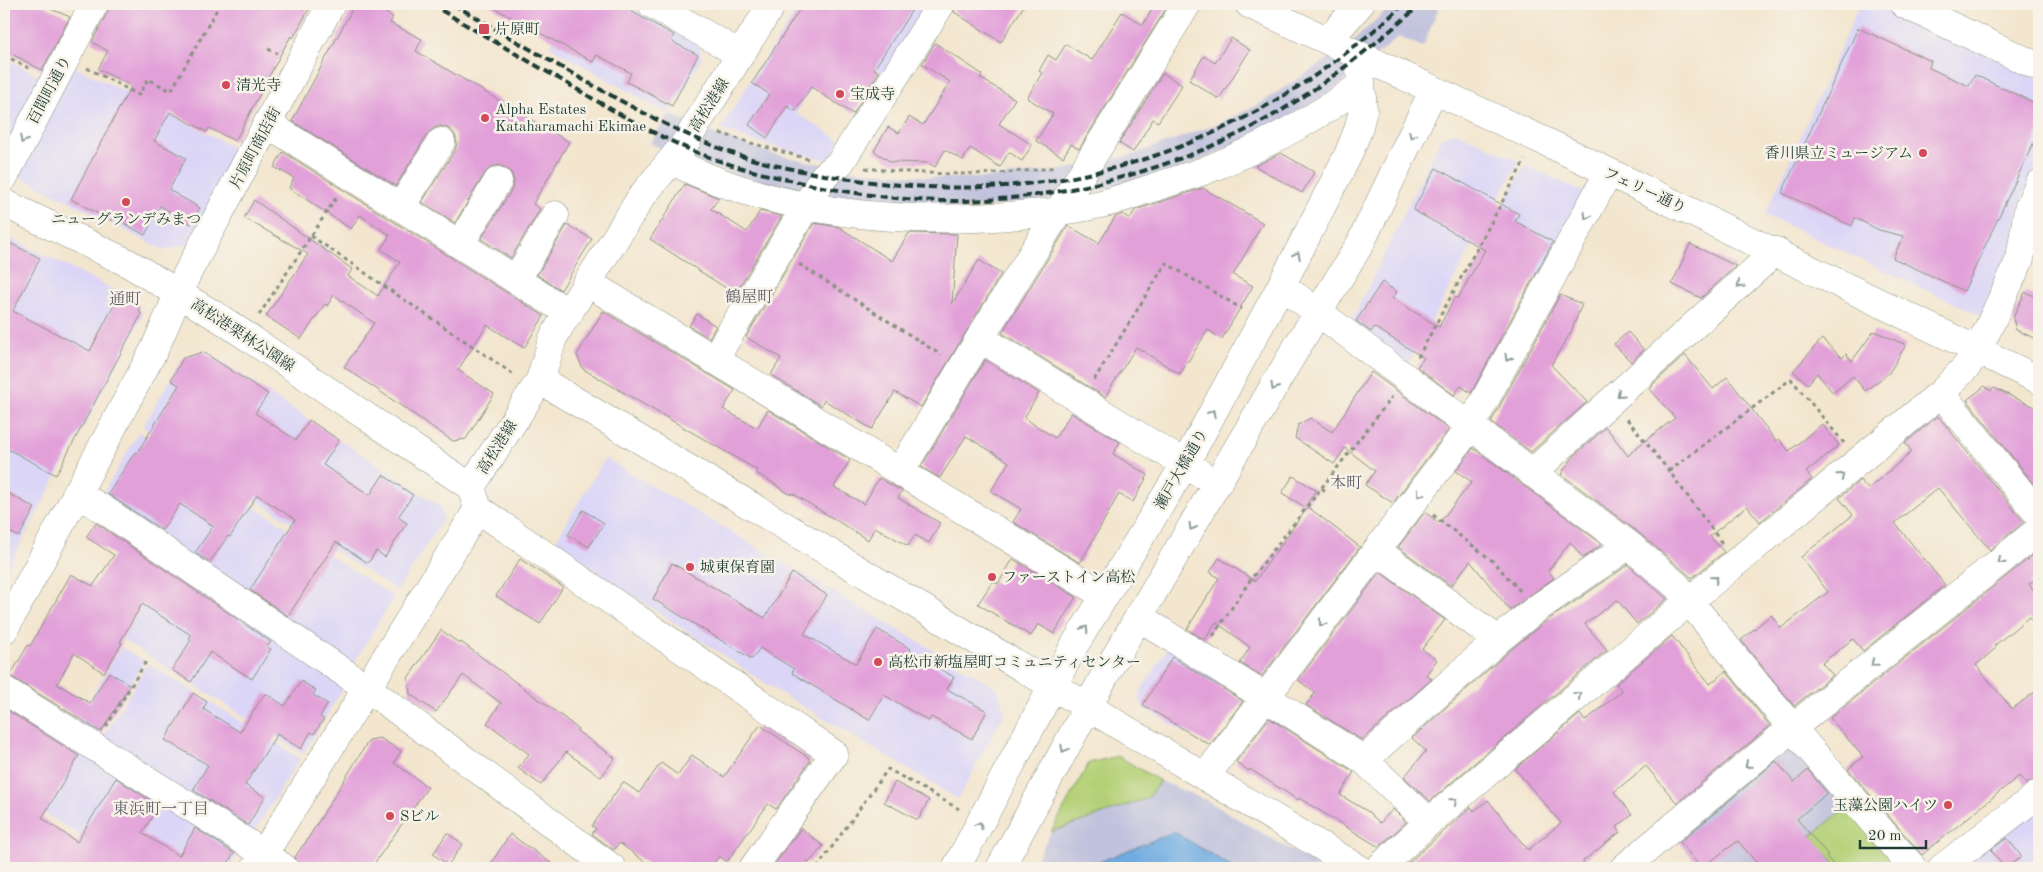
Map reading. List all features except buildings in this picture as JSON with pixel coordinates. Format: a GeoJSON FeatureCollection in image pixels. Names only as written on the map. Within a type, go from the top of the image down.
{"type":"FeatureCollection","features":[{"type":"Feature","properties":{"kind":"street","name":"百間町通り"},"geometry":{"type":"LineString","coordinates":[[4,177],[94,4]]}},
{"type":"Feature","properties":{"kind":"street","name":"片原町商店街"},"geometry":{"type":"LineString","coordinates":[[4,630],[160,339],[179,293],[331,4]]}},
{"type":"Feature","properties":{"kind":"street"},"geometry":{"type":"LineString","coordinates":[[652,4],[740,54]]}},
{"type":"Feature","properties":{"kind":"street","name":"高松港線"},"geometry":{"type":"LineString","coordinates":[[268,864],[540,380],[553,338],[642,196],[672,161],[772,4]]}},
{"type":"Feature","properties":{"kind":"street"},"geometry":{"type":"LineString","coordinates":[[714,360],[824,176],[840,163],[941,4]]}},
{"type":"Feature","properties":{"kind":"street"},"geometry":{"type":"LineString","coordinates":[[900,472],[980,338],[1187,4]]}},
{"type":"Feature","properties":{"kind":"street","name":"フェリー通り"},"geometry":{"type":"LineString","coordinates":[[1249,4],[1776,251],[2039,380]]}},
{"type":"Feature","properties":{"kind":"street"},"geometry":{"type":"LineString","coordinates":[[1328,40],[1360,4]]}},
{"type":"Feature","properties":{"kind":"street"},"geometry":{"type":"LineString","coordinates":[[1904,4],[2039,67]]}},
{"type":"Feature","properties":{"kind":"street","name":"瀬戸大橋通り"},"geometry":{"type":"LineString","coordinates":[[956,868],[1074,646],[1185,464],[1281,286],[1348,155],[1358,130],[1363,110],[1359,55]]}},
{"type":"Feature","properties":{"kind":"street"},"geometry":{"type":"LineString","coordinates":[[672,161],[751,193],[857,214],[901,218],[999,217],[1058,212],[1105,203],[1206,170],[1276,137],[1338,102],[1361,85]]}},
{"type":"Feature","properties":{"kind":"street"},"geometry":{"type":"LineString","coordinates":[[1000,868],[1140,616],[1318,312],[1360,244],[1433,91]]}},
{"type":"Feature","properties":{"kind":"street"},"geometry":{"type":"LineString","coordinates":[[268,124],[569,313]]}},
{"type":"Feature","properties":{"kind":"street"},"geometry":{"type":"LineString","coordinates":[[401,207],[440,142]]}},
{"type":"Feature","properties":{"kind":"street"},"geometry":{"type":"LineString","coordinates":[[1205,777],[1470,427],[1609,172]]}},
{"type":"Feature","properties":{"kind":"street"},"geometry":{"type":"LineString","coordinates":[[460,244],[498,180]]}},
{"type":"Feature","properties":{"kind":"street"},"geometry":{"type":"LineString","coordinates":[[1379,868],[1429,822],[1688,602],[1941,393],[1968,365],[1977,350],[2020,259],[2028,209],[2039,184]]}},
{"type":"Feature","properties":{"kind":"street","name":"高松港栗林公園線"},"geometry":{"type":"LineString","coordinates":[[4,203],[128,263],[221,320],[475,498],[741,691],[834,754],[753,868]]}},
{"type":"Feature","properties":{"kind":"street"},"geometry":{"type":"LineString","coordinates":[[516,280],[556,215]]}},
{"type":"Feature","properties":{"kind":"street"},"geometry":{"type":"LineString","coordinates":[[1532,473],[1776,251]]}},
{"type":"Feature","properties":{"kind":"street"},"geometry":{"type":"LineString","coordinates":[[588,283],[1105,596]]}},
{"type":"Feature","properties":{"kind":"street"},"geometry":{"type":"LineString","coordinates":[[1281,286],[1629,545],[1677,586],[1688,602],[1792,728],[1913,868]]}},
{"type":"Feature","properties":{"kind":"street"},"geometry":{"type":"LineString","coordinates":[[980,338],[1218,483]]}},
{"type":"Feature","properties":{"kind":"street"},"geometry":{"type":"LineString","coordinates":[[540,380],[1358,868]]}},
{"type":"Feature","properties":{"kind":"street"},"geometry":{"type":"LineString","coordinates":[[1941,393],[2039,515]]}},
{"type":"Feature","properties":{"kind":"street"},"geometry":{"type":"LineString","coordinates":[[76,493],[115,517],[368,688],[612,868]]}},
{"type":"Feature","properties":{"kind":"street"},"geometry":{"type":"LineString","coordinates":[[1624,868],[1792,728],[2039,530]]}},
{"type":"Feature","properties":{"kind":"street"},"geometry":{"type":"LineString","coordinates":[[1364,760],[1498,640],[1536,609],[1629,545]]}},
{"type":"Feature","properties":{"kind":"street"},"geometry":{"type":"LineString","coordinates":[[1377,551],[1498,640]]}},
{"type":"Feature","properties":{"kind":"street"},"geometry":{"type":"LineString","coordinates":[[1140,616],[1364,760],[1429,822]]}},
{"type":"Feature","properties":{"kind":"street"},"geometry":{"type":"LineString","coordinates":[[4,690],[94,747],[268,864]]}},
{"type":"Feature","properties":{"kind":"street"},"geometry":{"type":"LineString","coordinates":[[1942,868],[2039,794]]}},
{"type":"Feature","properties":{"kind":"path"},"geometry":{"type":"LineString","coordinates":[[66,57],[139,95],[148,79],[171,91],[220,4]]}},
{"type":"Feature","properties":{"kind":"path"},"geometry":{"type":"LineString","coordinates":[[4,55],[54,81]]}},
{"type":"Feature","properties":{"kind":"path"},"geometry":{"type":"LineString","coordinates":[[714,130],[780,152],[853,167],[880,170],[934,174],[980,174],[1044,169],[1091,159]]}},
{"type":"Feature","properties":{"kind":"path"},"geometry":{"type":"LineString","coordinates":[[1200,656],[1246,587],[1406,379],[1526,159]]}},
{"type":"Feature","properties":{"kind":"path"},"geometry":{"type":"LineString","coordinates":[[257,316],[351,175]]}},
{"type":"Feature","properties":{"kind":"path"},"geometry":{"type":"LineString","coordinates":[[311,236],[513,374]]}},
{"type":"Feature","properties":{"kind":"path"},"geometry":{"type":"LineString","coordinates":[[779,252],[963,368]]}},
{"type":"Feature","properties":{"kind":"path"},"geometry":{"type":"LineString","coordinates":[[1082,400],[1166,263],[1249,313]]}},
{"type":"Feature","properties":{"kind":"path"},"geometry":{"type":"LineString","coordinates":[[1669,471],[1792,379],[1859,461]]}},
{"type":"Feature","properties":{"kind":"path"},"geometry":{"type":"LineString","coordinates":[[1613,401],[1669,471],[1736,562]]}},
{"type":"Feature","properties":{"kind":"path"},"geometry":{"type":"LineString","coordinates":[[1322,488],[1326,492]]}},
{"type":"Feature","properties":{"kind":"path"},"geometry":{"type":"LineString","coordinates":[[1415,500],[1494,562],[1536,609]]}},
{"type":"Feature","properties":{"kind":"path"},"geometry":{"type":"LineString","coordinates":[[94,747],[147,660]]}},
{"type":"Feature","properties":{"kind":"path"},"geometry":{"type":"LineString","coordinates":[[816,868],[888,769],[959,809]]}},
{"type":"Feature","properties":{"kind":"shaded area"},"geometry":{"type":"Polygon","coordinates":[[[495,4],[624,4],[700,46],[702,58],[669,114],[550,47],[553,40],[497,9],[495,4]]]}},
{"type":"Feature","properties":{"kind":"shaded area"},"geometry":{"type":"Polygon","coordinates":[[[800,4],[928,4],[884,74],[839,45],[796,113],[841,141],[829,160],[800,154],[720,129],[800,4]]]}},
{"type":"Feature","properties":{"kind":"shaded area"},"geometry":{"type":"Polygon","coordinates":[[[1393,4],[1440,4],[1423,47],[1399,37],[1321,99],[1270,129],[1180,169],[1080,196],[942,211],[815,197],[687,160],[650,143],[669,114],[717,135],[772,154],[850,170],[940,178],[982,178],[1057,171],[1129,156],[1220,123],[1261,103],[1349,45],[1393,4]]]}},
{"type":"Feature","properties":{"kind":"shaded area"},"geometry":{"type":"Polygon","coordinates":[[[1860,4],[1880,4],[2039,79],[2039,162],[2018,207],[2013,252],[1982,316],[1765,215],[1860,4]]]}},
{"type":"Feature","properties":{"kind":"shaded area"},"geometry":{"type":"Polygon","coordinates":[[[4,58],[46,80],[4,162],[4,58]]]}},
{"type":"Feature","properties":{"kind":"shaded area"},"geometry":{"type":"Polygon","coordinates":[[[73,66],[239,150],[188,244],[164,250],[17,175],[73,66]]]}},
{"type":"Feature","properties":{"kind":"shaded area"},"geometry":{"type":"Polygon","coordinates":[[[1456,132],[1519,161],[1407,366],[1350,324],[1441,138],[1456,132]]]}},
{"type":"Feature","properties":{"kind":"shaded area"},"geometry":{"type":"Polygon","coordinates":[[[1525,165],[1588,194],[1541,279],[1481,245],[1525,165]]]}},
{"type":"Feature","properties":{"kind":"shaded area"},"geometry":{"type":"Polygon","coordinates":[[[4,235],[137,301],[142,317],[4,575],[4,330],[18,303],[4,295],[4,235]]]}},
{"type":"Feature","properties":{"kind":"shaded area"},"geometry":{"type":"Polygon","coordinates":[[[205,351],[440,506],[443,519],[397,591],[143,427],[183,357],[205,351]]]}},
{"type":"Feature","properties":{"kind":"shaded area"},"geometry":{"type":"Polygon","coordinates":[[[139,432],[394,597],[352,666],[98,502],[139,432]]]}},
{"type":"Feature","properties":{"kind":"shaded area"},"geometry":{"type":"Polygon","coordinates":[[[605,458],[997,688],[1005,713],[958,799],[774,689],[554,543],[605,458]]]}},
{"type":"Feature","properties":{"kind":"shaded area"},"geometry":{"type":"Polygon","coordinates":[[[169,563],[347,682],[303,754],[122,639],[169,563]]]}},
{"type":"Feature","properties":{"kind":"shaded area"},"geometry":{"type":"Polygon","coordinates":[[[1170,644],[1223,677],[1187,734],[1142,707],[1139,694],[1170,644]]]}},
{"type":"Feature","properties":{"kind":"shaded area"},"geometry":{"type":"Polygon","coordinates":[[[121,647],[145,661],[96,741],[74,727],[121,647]]]}},
{"type":"Feature","properties":{"kind":"shaded area"},"geometry":{"type":"Polygon","coordinates":[[[148,663],[300,758],[251,837],[100,743],[148,663]]]}},
{"type":"Feature","properties":{"kind":"shaded area"},"geometry":{"type":"Polygon","coordinates":[[[4,702],[243,848],[229,868],[134,868],[4,789],[4,702]]]}},
{"type":"Feature","properties":{"kind":"shaded area"},"geometry":{"type":"Polygon","coordinates":[[[1786,745],[1797,747],[1898,868],[1701,868],[1675,837],[1786,745]]]}},
{"type":"Feature","properties":{"kind":"shaded area"},"geometry":{"type":"Polygon","coordinates":[[[1160,781],[1208,801],[1321,868],[1234,868],[1174,832],[1084,868],[1032,868],[1051,832],[1148,798],[1160,781]]]}},
{"type":"Feature","properties":{"kind":"shaded area"},"geometry":{"type":"Polygon","coordinates":[[[2039,803],[2039,868],[1955,868],[2039,803]]]}},
{"type":"Feature","properties":{"kind":"green space"},"geometry":{"type":"Polygon","coordinates":[[[1118,756],[1160,781],[1148,798],[1051,832],[1089,763],[1118,756]]]}},
{"type":"Feature","properties":{"kind":"green space"},"geometry":{"type":"Polygon","coordinates":[[[1847,807],[1898,868],[1838,868],[1811,836],[1847,807]]]}},
{"type":"Feature","properties":{"kind":"water"},"geometry":{"type":"Polygon","coordinates":[[[1174,832],[1234,868],[1084,868],[1174,832]]]}},
{"type":"Feature","properties":{"kind":"railway"},"geometry":{"type":"LineString","coordinates":[[431,4],[629,119],[698,153],[752,171],[832,189],[893,198],[950,201],[1043,194],[1090,185],[1136,173],[1223,141],[1284,109],[1326,81],[1384,36],[1421,4]]}},
{"type":"Feature","properties":{"kind":"railway"},"geometry":{"type":"LineString","coordinates":[[453,4],[626,103],[687,134],[729,152],[776,165],[825,175],[934,187],[1009,186],[1082,175],[1152,157],[1219,130],[1283,96],[1345,54],[1404,4]]}},
{"type":"Feature","properties":{"kind":"place","name":"片原町"},"geometry":{"type":"Point","coordinates":[484,29]}},
{"type":"Feature","properties":{"kind":"place","name":"清光寺"},"geometry":{"type":"Point","coordinates":[226,85]}},
{"type":"Feature","properties":{"kind":"place","name":"宝成寺"},"geometry":{"type":"Point","coordinates":[840,94]}},
{"type":"Feature","properties":{"kind":"place","name":"Alpha Estates Kataharamachi Ekimae"},"geometry":{"type":"Point","coordinates":[485,118]}},
{"type":"Feature","properties":{"kind":"place","name":"香川県立ミュージアム"},"geometry":{"type":"Point","coordinates":[1923,153]}},
{"type":"Feature","properties":{"kind":"place","name":"ニューグランデみまつ"},"geometry":{"type":"Point","coordinates":[126,202]}},
{"type":"Feature","properties":{"kind":"place","name":"城東保育園"},"geometry":{"type":"Point","coordinates":[690,567]}},
{"type":"Feature","properties":{"kind":"place","name":"ファーストイン高松"},"geometry":{"type":"Point","coordinates":[992,577]}},
{"type":"Feature","properties":{"kind":"place","name":"高松市新塩屋町コミュニティセンター"},"geometry":{"type":"Point","coordinates":[878,662]}},
{"type":"Feature","properties":{"kind":"place","name":"玉藻公園ハイツ"},"geometry":{"type":"Point","coordinates":[1948,805]}},
{"type":"Feature","properties":{"kind":"place","name":"Sビル"},"geometry":{"type":"Point","coordinates":[390,816]}},
{"type":"Feature","properties":{"kind":"district","name":"鶴屋町"},"geometry":{"type":"Point","coordinates":[749,296]}},
{"type":"Feature","properties":{"kind":"district","name":"通町"},"geometry":{"type":"Point","coordinates":[125,298]}},
{"type":"Feature","properties":{"kind":"district","name":"本町"},"geometry":{"type":"Point","coordinates":[1346,482]}},
{"type":"Feature","properties":{"kind":"district","name":"東浜町一丁目"},"geometry":{"type":"Point","coordinates":[161,808]}}]}
